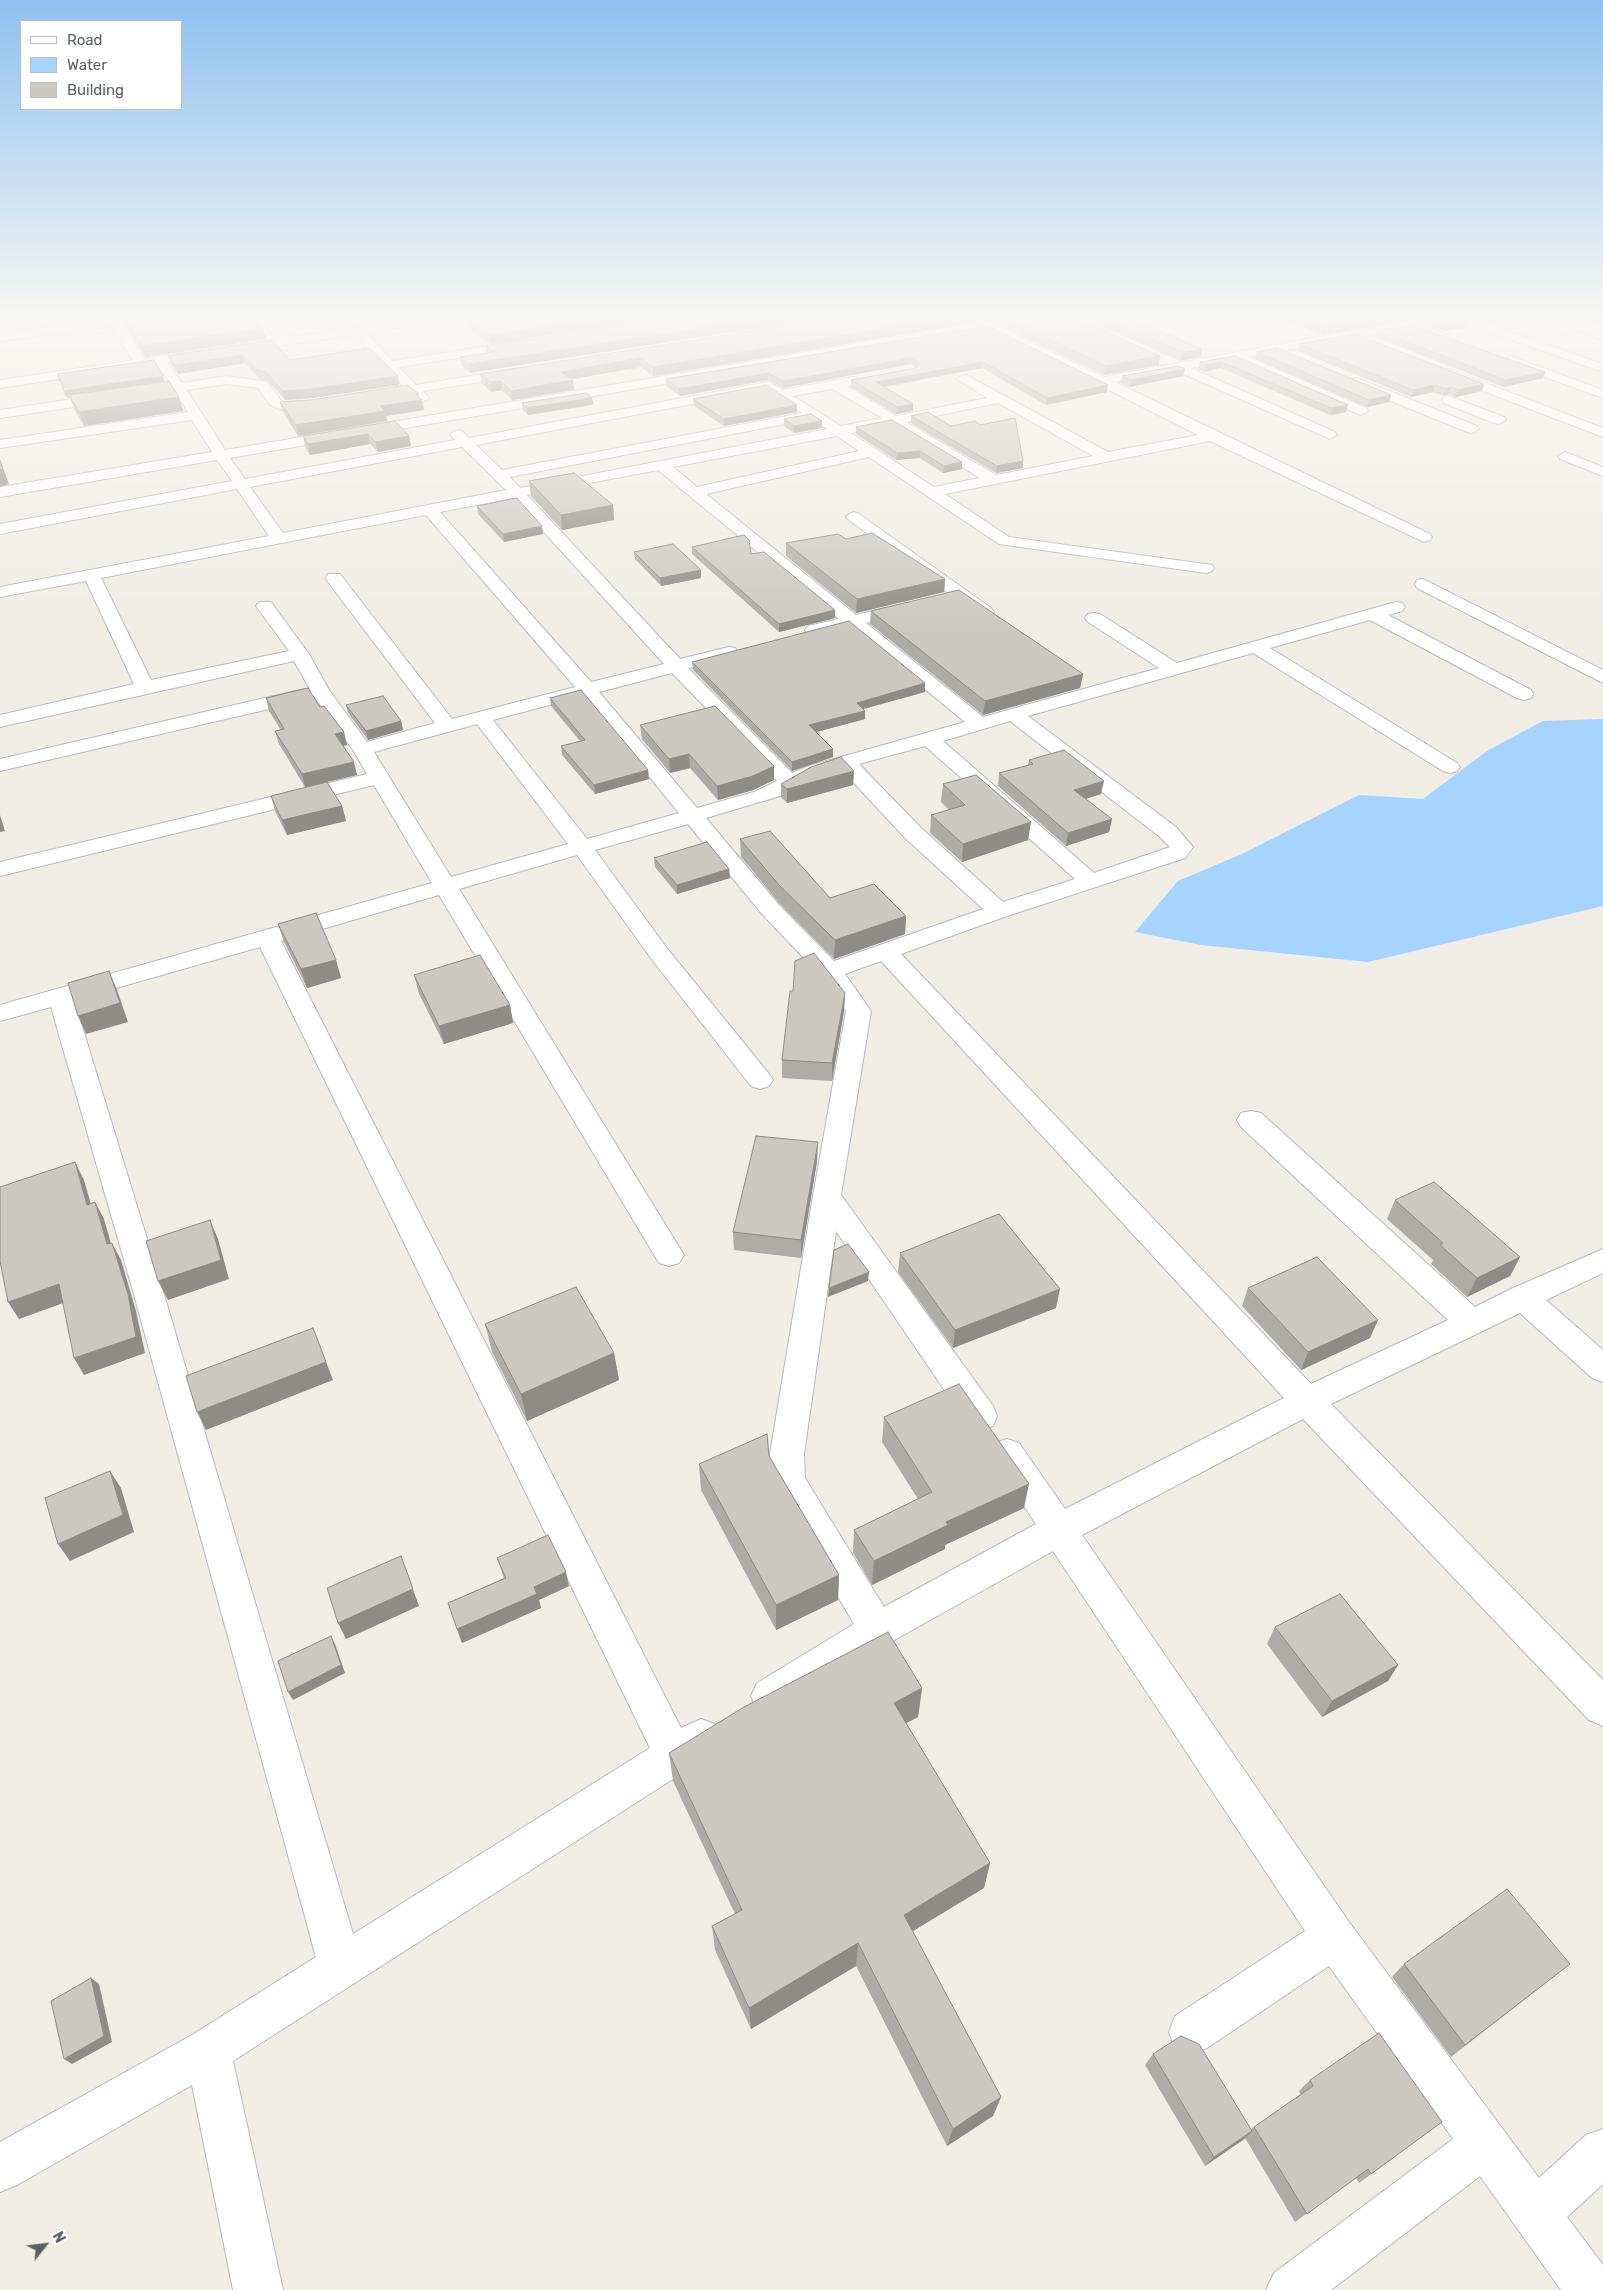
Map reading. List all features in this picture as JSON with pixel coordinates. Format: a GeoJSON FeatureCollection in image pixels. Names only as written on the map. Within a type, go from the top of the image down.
{"type":"FeatureCollection","features":[{"type":"Feature","properties":{"kind":"street"},"geometry":{"type":"LineString","coordinates":[[0,444],[158,421]]}},
{"type":"Feature","properties":{"kind":"street"},"geometry":{"type":"LineString","coordinates":[[201,421],[220,454],[279,539]]}},
{"type":"Feature","properties":{"kind":"street"},"geometry":{"type":"LineString","coordinates":[[0,492],[423,421]]}},
{"type":"Feature","properties":{"kind":"street"},"geometry":{"type":"LineString","coordinates":[[444,421],[517,493],[676,666],[789,782]]}},
{"type":"Feature","properties":{"kind":"street"},"geometry":{"type":"LineString","coordinates":[[0,529],[583,421]]}},
{"type":"Feature","properties":{"kind":"street"},"geometry":{"type":"LineString","coordinates":[[499,475],[778,421]]}},
{"type":"Feature","properties":{"kind":"street"},"geometry":{"type":"LineString","coordinates":[[824,421],[1006,541],[1206,568]]}},
{"type":"Feature","properties":{"kind":"street"},"geometry":{"type":"LineString","coordinates":[[0,592],[662,466],[885,421]]}},
{"type":"Feature","properties":{"kind":"street"},"geometry":{"type":"LineString","coordinates":[[897,421],[994,480]]}},
{"type":"Feature","properties":{"kind":"street"},"geometry":{"type":"LineString","coordinates":[[1039,421],[1108,458]]}},
{"type":"Feature","properties":{"kind":"street"},"geometry":{"type":"LineString","coordinates":[[1181,421],[1424,537]]}},
{"type":"Feature","properties":{"kind":"street"},"geometry":{"type":"LineString","coordinates":[[1298,421],[1330,435]]}},
{"type":"Feature","properties":{"kind":"street"},"geometry":{"type":"LineString","coordinates":[[1452,421],[1472,429]]}},
{"type":"Feature","properties":{"kind":"street"},"geometry":{"type":"LineString","coordinates":[[1572,421],[1603,433]]}},
{"type":"Feature","properties":{"kind":"street"},"geometry":{"type":"LineString","coordinates":[[934,492],[1212,436]]}},
{"type":"Feature","properties":{"kind":"street"},"geometry":{"type":"LineString","coordinates":[[695,492],[873,452]]}},
{"type":"Feature","properties":{"kind":"street"},"geometry":{"type":"LineString","coordinates":[[1565,456],[1603,472]]}},
{"type":"Feature","properties":{"kind":"street"},"geometry":{"type":"LineString","coordinates":[[662,466],[979,724]]}},
{"type":"Feature","properties":{"kind":"street"},"geometry":{"type":"LineString","coordinates":[[430,509],[588,690],[770,909],[830,971],[859,1011],[827,1196],[787,1454],[788,1480],[878,1630]]}},
{"type":"Feature","properties":{"kind":"street"},"geometry":{"type":"LineString","coordinates":[[854,517],[1002,623]]}},
{"type":"Feature","properties":{"kind":"street"},"geometry":{"type":"LineString","coordinates":[[91,574],[145,687]]}},
{"type":"Feature","properties":{"kind":"street"},"geometry":{"type":"LineString","coordinates":[[334,578],[447,726]]}},
{"type":"Feature","properties":{"kind":"street"},"geometry":{"type":"LineString","coordinates":[[1423,584],[1603,677]]}},
{"type":"Feature","properties":{"kind":"street"},"geometry":{"type":"LineString","coordinates":[[943,599],[961,595]]}},
{"type":"Feature","properties":{"kind":"street"},"geometry":{"type":"LineString","coordinates":[[796,635],[924,603]]}},
{"type":"Feature","properties":{"kind":"street"},"geometry":{"type":"LineString","coordinates":[[265,606],[300,654],[320,691],[362,749],[669,1255]]}},
{"type":"Feature","properties":{"kind":"street"},"geometry":{"type":"LineString","coordinates":[[0,1013],[773,792],[803,774],[1014,715],[1091,685],[1175,670],[1396,607]]}},
{"type":"Feature","properties":{"kind":"street"},"geometry":{"type":"LineString","coordinates":[[1372,614],[1524,694]]}},
{"type":"Feature","properties":{"kind":"street"},"geometry":{"type":"LineString","coordinates":[[1094,618],[1175,670]]}},
{"type":"Feature","properties":{"kind":"street"},"geometry":{"type":"LineString","coordinates":[[362,749],[750,647]]}},
{"type":"Feature","properties":{"kind":"street"},"geometry":{"type":"LineString","coordinates":[[1256,647],[1450,767]]}},
{"type":"Feature","properties":{"kind":"street"},"geometry":{"type":"LineString","coordinates":[[0,721],[145,687],[300,654]]}},
{"type":"Feature","properties":{"kind":"street"},"geometry":{"type":"LineString","coordinates":[[0,764],[320,691]]}},
{"type":"Feature","properties":{"kind":"street"},"geometry":{"type":"LineString","coordinates":[[830,971],[999,911],[1177,853],[1182,847],[1168,832],[1014,715]]}},
{"type":"Feature","properties":{"kind":"street"},"geometry":{"type":"LineString","coordinates":[[482,718],[582,847],[658,952],[760,1080]]}},
{"type":"Feature","properties":{"kind":"street"},"geometry":{"type":"LineString","coordinates":[[929,739],[1090,881]]}},
{"type":"Feature","properties":{"kind":"street"},"geometry":{"type":"LineString","coordinates":[[845,762],[914,833],[999,911]]}},
{"type":"Feature","properties":{"kind":"street"},"geometry":{"type":"LineString","coordinates":[[0,869],[378,778]]}},
{"type":"Feature","properties":{"kind":"street"},"geometry":{"type":"LineString","coordinates":[[267,937],[674,1755]]}},
{"type":"Feature","properties":{"kind":"street"},"geometry":{"type":"LineString","coordinates":[[886,952],[1307,1401],[1603,1707]]}},
{"type":"Feature","properties":{"kind":"street"},"geometry":{"type":"LineString","coordinates":[[60,996],[148,1291],[341,1968]]}},
{"type":"Feature","properties":{"kind":"street"},"geometry":{"type":"LineString","coordinates":[[1251,1120],[1472,1323]]}},
{"type":"Feature","properties":{"kind":"street"},"geometry":{"type":"LineString","coordinates":[[827,1196],[1060,1530],[1334,1936],[1591,2290]]}},
{"type":"Feature","properties":{"kind":"street"},"geometry":{"type":"LineString","coordinates":[[0,2168],[208,2052],[674,1755],[878,1630],[1060,1530],[1307,1401],[1603,1260]]}},
{"type":"Feature","properties":{"kind":"street"},"geometry":{"type":"LineString","coordinates":[[1522,1297],[1603,1369]]}},
{"type":"Feature","properties":{"kind":"street"},"geometry":{"type":"LineString","coordinates":[[1191,2032],[1334,1936]]}},
{"type":"Feature","properties":{"kind":"street"},"geometry":{"type":"LineString","coordinates":[[208,2052],[258,2290]]}},
{"type":"Feature","properties":{"kind":"street"},"geometry":{"type":"LineString","coordinates":[[1303,2286],[1485,2143]]}},
{"type":"Feature","properties":{"kind":"street"},"geometry":{"type":"LineString","coordinates":[[1535,2214],[1603,2152]]}},
{"type":"Feature","properties":{"kind":"water"},"geometry":{"type":"Polygon","coordinates":[[[1603,719],[1603,906],[1368,962],[1201,945],[1135,932],[1178,881],[1242,854],[1359,795],[1423,799],[1487,751],[1543,721],[1603,719]]]}},
{"type":"Feature","properties":{"kind":"building"},"geometry":{"type":"Polygon","coordinates":[[[293,421],[322,421],[296,425],[293,421]]]}},
{"type":"Feature","properties":{"kind":"building"},"geometry":{"type":"Polygon","coordinates":[[[395,421],[409,436],[375,442],[368,434],[308,444],[303,436],[395,421]]]}},
{"type":"Feature","properties":{"kind":"building"},"geometry":{"type":"Polygon","coordinates":[[[787,421],[822,421],[794,426],[787,421]]]}},
{"type":"Feature","properties":{"kind":"building"},"geometry":{"type":"Polygon","coordinates":[[[893,421],[962,462],[944,466],[920,451],[897,453],[856,427],[893,421]]]}},
{"type":"Feature","properties":{"kind":"building"},"geometry":{"type":"Polygon","coordinates":[[[919,421],[943,421],[951,426],[975,421],[980,425],[1001,421],[1016,421],[1023,461],[997,466],[919,421]]]}},
{"type":"Feature","properties":{"kind":"building"},"geometry":{"type":"Polygon","coordinates":[[[574,473],[613,505],[561,515],[529,481],[574,473]]]}},
{"type":"Feature","properties":{"kind":"building"},"geometry":{"type":"Polygon","coordinates":[[[517,498],[542,526],[503,534],[477,506],[517,498]]]}},
{"type":"Feature","properties":{"kind":"building"},"geometry":{"type":"Polygon","coordinates":[[[872,533],[945,579],[857,599],[786,543],[838,534],[846,539],[872,533]]]}},
{"type":"Feature","properties":{"kind":"building"},"geometry":{"type":"Polygon","coordinates":[[[744,535],[749,540],[751,554],[764,552],[835,610],[779,624],[692,547],[744,535]]]}},
{"type":"Feature","properties":{"kind":"building"},"geometry":{"type":"Polygon","coordinates":[[[673,544],[701,570],[660,578],[634,552],[673,544]]]}},
{"type":"Feature","properties":{"kind":"building"},"geometry":{"type":"Polygon","coordinates":[[[959,590],[1083,674],[985,701],[871,611],[959,590]]]}},
{"type":"Feature","properties":{"kind":"building"},"geometry":{"type":"Polygon","coordinates":[[[849,621],[925,683],[857,703],[865,711],[809,725],[833,749],[792,762],[692,662],[849,621]]]}},
{"type":"Feature","properties":{"kind":"building"},"geometry":{"type":"Polygon","coordinates":[[[308,688],[320,707],[324,706],[344,732],[335,734],[354,762],[302,774],[275,731],[284,729],[266,698],[308,688]]]}},
{"type":"Feature","properties":{"kind":"building"},"geometry":{"type":"Polygon","coordinates":[[[581,690],[648,770],[594,785],[561,746],[585,740],[550,698],[581,690]]]}},
{"type":"Feature","properties":{"kind":"building"},"geometry":{"type":"Polygon","coordinates":[[[383,696],[401,721],[366,731],[346,705],[383,696]]]}},
{"type":"Feature","properties":{"kind":"building"},"geometry":{"type":"Polygon","coordinates":[[[715,706],[774,766],[753,776],[717,786],[689,754],[669,759],[640,725],[715,706]]]}},
{"type":"Feature","properties":{"kind":"building"},"geometry":{"type":"Polygon","coordinates":[[[1064,750],[1104,781],[1074,790],[1112,819],[1068,833],[999,773],[1033,764],[1029,760],[1064,750]]]}},
{"type":"Feature","properties":{"kind":"building"},"geometry":{"type":"Polygon","coordinates":[[[841,757],[854,771],[787,789],[781,784],[811,767],[841,757]]]}},
{"type":"Feature","properties":{"kind":"building"},"geometry":{"type":"Polygon","coordinates":[[[976,775],[1031,822],[963,844],[931,815],[965,805],[943,784],[976,775]]]}},
{"type":"Feature","properties":{"kind":"building"},"geometry":{"type":"Polygon","coordinates":[[[327,782],[342,806],[282,820],[271,796],[327,782]]]}},
{"type":"Feature","properties":{"kind":"building"},"geometry":{"type":"Polygon","coordinates":[[[770,831],[830,898],[874,884],[906,916],[835,940],[779,885],[740,839],[770,831]]]}},
{"type":"Feature","properties":{"kind":"building"},"geometry":{"type":"Polygon","coordinates":[[[707,842],[729,869],[677,885],[654,858],[707,842]]]}},
{"type":"Feature","properties":{"kind":"building"},"geometry":{"type":"Polygon","coordinates":[[[316,913],[336,960],[301,969],[278,924],[316,913]]]}},
{"type":"Feature","properties":{"kind":"building"},"geometry":{"type":"Polygon","coordinates":[[[814,953],[845,993],[832,1063],[782,1060],[790,991],[793,991],[795,961],[814,953]]]}},
{"type":"Feature","properties":{"kind":"building"},"geometry":{"type":"Polygon","coordinates":[[[480,955],[510,1005],[439,1026],[414,975],[480,955]]]}},
{"type":"Feature","properties":{"kind":"building"},"geometry":{"type":"Polygon","coordinates":[[[109,971],[120,1003],[78,1016],[68,983],[109,971]]]}},
{"type":"Feature","properties":{"kind":"building"},"geometry":{"type":"Polygon","coordinates":[[[756,1136],[818,1142],[801,1240],[733,1232],[756,1136]]]}},
{"type":"Feature","properties":{"kind":"building"},"geometry":{"type":"Polygon","coordinates":[[[75,1162],[87,1205],[95,1202],[107,1244],[112,1243],[128,1294],[136,1337],[74,1358],[59,1284],[8,1302],[0,1261],[0,1187],[75,1162]]]}},
{"type":"Feature","properties":{"kind":"building"},"geometry":{"type":"Polygon","coordinates":[[[1434,1182],[1520,1257],[1477,1278],[1440,1245],[1443,1243],[1395,1200],[1434,1182]]]}},
{"type":"Feature","properties":{"kind":"building"},"geometry":{"type":"Polygon","coordinates":[[[999,1214],[1060,1289],[955,1330],[900,1253],[999,1214]]]}},
{"type":"Feature","properties":{"kind":"building"},"geometry":{"type":"Polygon","coordinates":[[[210,1220],[221,1260],[158,1281],[146,1241],[210,1220]]]}},
{"type":"Feature","properties":{"kind":"building"},"geometry":{"type":"Polygon","coordinates":[[[848,1244],[869,1272],[829,1288],[834,1250],[848,1244]]]}},
{"type":"Feature","properties":{"kind":"building"},"geometry":{"type":"Polygon","coordinates":[[[1317,1257],[1378,1320],[1308,1352],[1248,1288],[1317,1257]]]}},
{"type":"Feature","properties":{"kind":"building"},"geometry":{"type":"Polygon","coordinates":[[[576,1287],[614,1353],[521,1394],[485,1324],[576,1287]]]}},
{"type":"Feature","properties":{"kind":"building"},"geometry":{"type":"Polygon","coordinates":[[[313,1328],[326,1362],[197,1412],[186,1376],[313,1328]]]}},
{"type":"Feature","properties":{"kind":"building"},"geometry":{"type":"Polygon","coordinates":[[[959,1384],[1029,1484],[946,1522],[948,1525],[874,1561],[854,1530],[932,1492],[884,1417],[959,1384]]]}},
{"type":"Feature","properties":{"kind":"building"},"geometry":{"type":"Polygon","coordinates":[[[767,1434],[769,1456],[839,1575],[776,1605],[699,1464],[767,1434]]]}},
{"type":"Feature","properties":{"kind":"building"},"geometry":{"type":"Polygon","coordinates":[[[110,1471],[123,1515],[58,1544],[45,1498],[110,1471]]]}},
{"type":"Feature","properties":{"kind":"building"},"geometry":{"type":"Polygon","coordinates":[[[548,1535],[566,1572],[534,1587],[537,1594],[457,1629],[448,1603],[506,1578],[497,1558],[548,1535]]]}},
{"type":"Feature","properties":{"kind":"building"},"geometry":{"type":"Polygon","coordinates":[[[401,1556],[413,1589],[338,1623],[327,1588],[401,1556]]]}},
{"type":"Feature","properties":{"kind":"building"},"geometry":{"type":"Polygon","coordinates":[[[1340,1594],[1398,1665],[1332,1701],[1275,1627],[1340,1594]]]}},
{"type":"Feature","properties":{"kind":"building"},"geometry":{"type":"Polygon","coordinates":[[[888,1632],[922,1688],[894,1703],[990,1863],[904,1915],[1001,2097],[953,2129],[858,1943],[749,2008],[712,1926],[742,1910],[669,1753],[744,1707],[888,1632]]]}},
{"type":"Feature","properties":{"kind":"building"},"geometry":{"type":"Polygon","coordinates":[[[331,1636],[341,1665],[288,1692],[278,1661],[331,1636]]]}},
{"type":"Feature","properties":{"kind":"building"},"geometry":{"type":"Polygon","coordinates":[[[1507,1889],[1570,1964],[1465,2045],[1404,1964],[1507,1889]]]}},
{"type":"Feature","properties":{"kind":"building"},"geometry":{"type":"Polygon","coordinates":[[[91,1978],[104,2036],[64,2059],[51,2001],[91,1978]]]}},
{"type":"Feature","properties":{"kind":"building"},"geometry":{"type":"Polygon","coordinates":[[[1379,2033],[1442,2122],[1371,2174],[1368,2169],[1307,2214],[1254,2127],[1313,2086],[1310,2080],[1379,2033]]]}},
{"type":"Feature","properties":{"kind":"building"},"geometry":{"type":"Polygon","coordinates":[[[1181,2036],[1199,2044],[1252,2131],[1214,2157],[1153,2054],[1181,2036]]]}}]}
